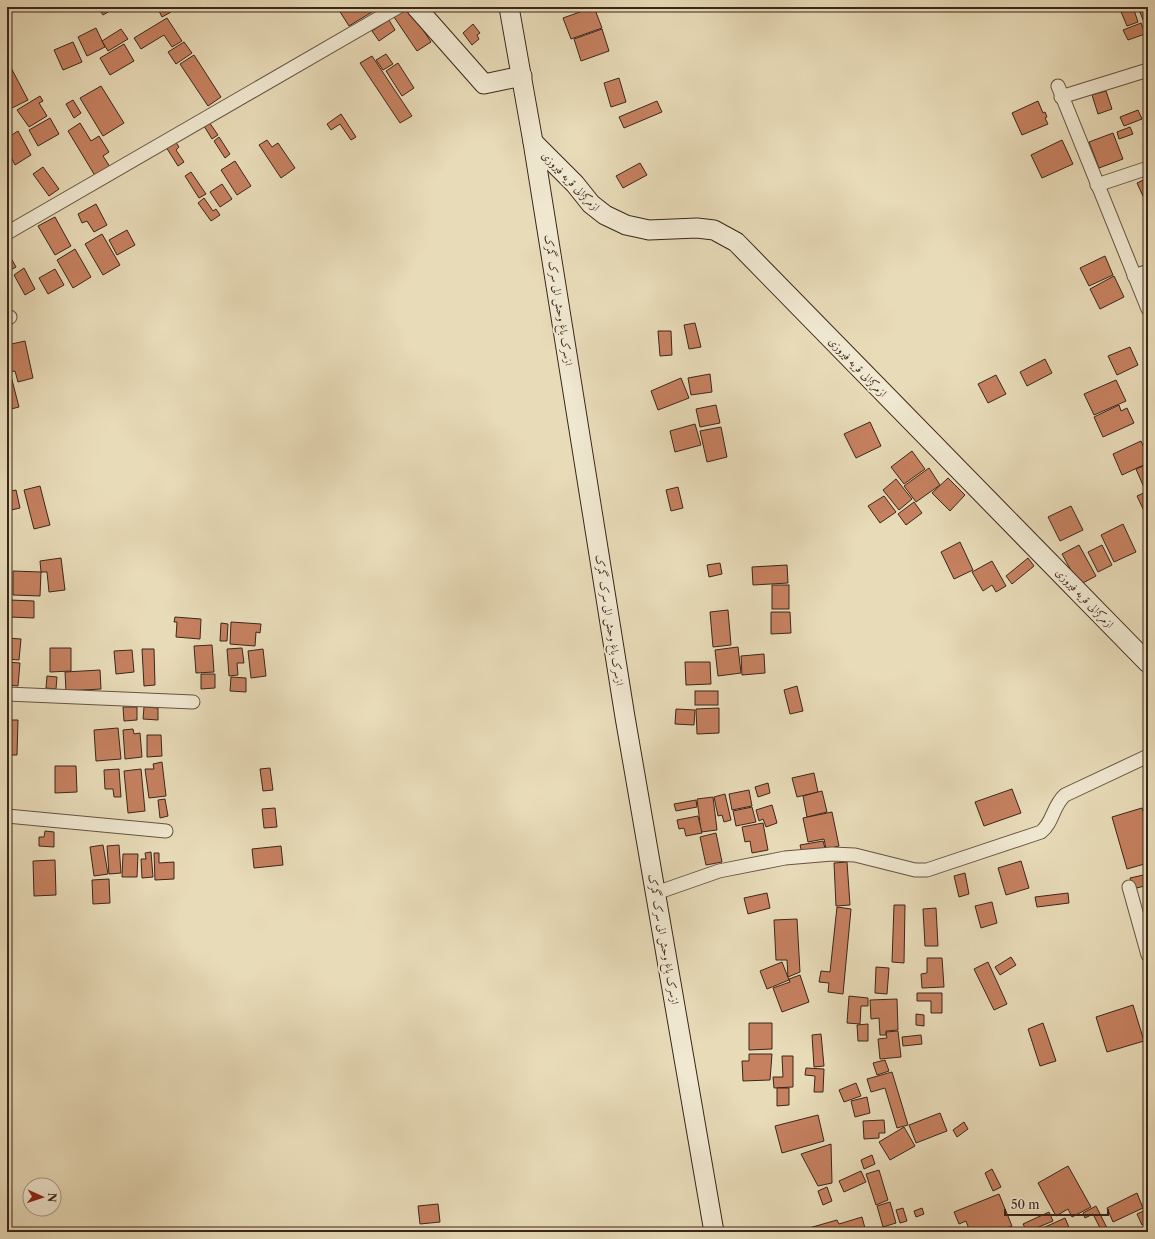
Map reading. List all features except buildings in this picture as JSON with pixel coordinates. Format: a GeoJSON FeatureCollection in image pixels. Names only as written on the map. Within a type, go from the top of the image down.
{"type":"FeatureCollection","features":[{"type":"Feature","properties":{"kind":"main road"},"geometry":{"type":"LineString","coordinates":[[416,7],[484,84],[522,76]]}},
{"type":"Feature","properties":{"kind":"main road","name":"ازسرک باغ وحش الی سرک گمرک"},"geometry":{"type":"LineString","coordinates":[[509,7],[533,142],[624,709],[714,1232]]}},
{"type":"Feature","properties":{"kind":"main road","name":"ازمرکزالی قریه فیروزی"},"geometry":{"type":"LineString","coordinates":[[533,142],[575,184],[591,204],[606,215],[626,225],[649,230],[697,228],[714,230],[736,242],[1148,663]]}},
{"type":"Feature","properties":{"kind":"street"},"geometry":{"type":"LineString","coordinates":[[7,233],[398,7]]}},
{"type":"Feature","properties":{"kind":"street"},"geometry":{"type":"LineString","coordinates":[[1148,70],[1060,92],[1148,309]]}},
{"type":"Feature","properties":{"kind":"street"},"geometry":{"type":"LineString","coordinates":[[1097,185],[1148,168]]}},
{"type":"Feature","properties":{"kind":"street"},"geometry":{"type":"LineString","coordinates":[[1134,276],[1148,271]]}},
{"type":"Feature","properties":{"kind":"street"},"geometry":{"type":"LineString","coordinates":[[7,694],[192,702]]}},
{"type":"Feature","properties":{"kind":"street"},"geometry":{"type":"LineString","coordinates":[[656,893],[719,871],[785,858],[832,854],[855,855],[900,867],[915,870],[927,870],[1041,832],[1047,827],[1057,803],[1064,795],[1148,756]]}},
{"type":"Feature","properties":{"kind":"street"},"geometry":{"type":"LineString","coordinates":[[7,816],[166,831]]}},
{"type":"Feature","properties":{"kind":"street"},"geometry":{"type":"LineString","coordinates":[[1129,887],[1148,955]]}}]}
